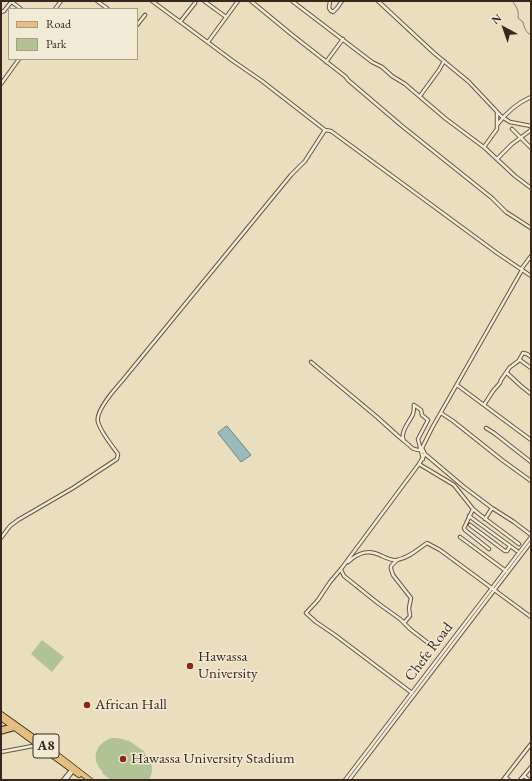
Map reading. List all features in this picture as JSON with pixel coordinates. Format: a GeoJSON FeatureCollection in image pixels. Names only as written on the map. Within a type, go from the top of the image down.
{"type":"FeatureCollection","features":[{"type":"Feature","properties":{"kind":"highway","name":"A8"},"geometry":{"type":"LineString","coordinates":[[1,714],[14,727],[74,769],[85,780]]}},
{"type":"Feature","properties":{"kind":"highway","name":"A8"},"geometry":{"type":"LineString","coordinates":[[1,718],[90,780]]}},
{"type":"Feature","properties":{"kind":"main road"},"geometry":{"type":"LineString","coordinates":[[1,730],[14,727]]}},
{"type":"Feature","properties":{"kind":"street"},"geometry":{"type":"LineString","coordinates":[[1,12],[4,11],[12,1],[20,8]]}},
{"type":"Feature","properties":{"kind":"street"},"geometry":{"type":"LineString","coordinates":[[97,1],[107,8]]}},
{"type":"Feature","properties":{"kind":"street"},"geometry":{"type":"LineString","coordinates":[[152,1],[262,81],[326,130],[331,131],[531,276]]}},
{"type":"Feature","properties":{"kind":"street"},"geometry":{"type":"LineString","coordinates":[[204,1],[226,17]]}},
{"type":"Feature","properties":{"kind":"street"},"geometry":{"type":"LineString","coordinates":[[208,42],[238,1]]}},
{"type":"Feature","properties":{"kind":"street"},"geometry":{"type":"LineString","coordinates":[[251,1],[290,34],[346,76],[348,80],[402,126],[492,198],[506,212],[531,228]]}},
{"type":"Feature","properties":{"kind":"street"},"geometry":{"type":"LineString","coordinates":[[292,1],[372,62],[382,67],[392,76],[405,84],[446,119],[484,147],[531,188]]}},
{"type":"Feature","properties":{"kind":"street"},"geometry":{"type":"LineString","coordinates":[[330,1],[329,8],[330,11],[333,12],[342,1]]}},
{"type":"Feature","properties":{"kind":"street"},"geometry":{"type":"LineString","coordinates":[[378,1],[469,82],[502,118],[510,122],[531,126]]}},
{"type":"Feature","properties":{"kind":"street"},"geometry":{"type":"LineString","coordinates":[[180,22],[195,3]]}},
{"type":"Feature","properties":{"kind":"street"},"geometry":{"type":"LineString","coordinates":[[138,24],[145,15]]}},
{"type":"Feature","properties":{"kind":"street"},"geometry":{"type":"LineString","coordinates":[[326,62],[343,39]]}},
{"type":"Feature","properties":{"kind":"street"},"geometry":{"type":"LineString","coordinates":[[1,84],[18,60]]}},
{"type":"Feature","properties":{"kind":"street"},"geometry":{"type":"LineString","coordinates":[[420,96],[444,61]]}},
{"type":"Feature","properties":{"kind":"street"},"geometry":{"type":"LineString","coordinates":[[497,126],[502,118],[516,105],[531,96]]}},
{"type":"Feature","properties":{"kind":"street"},"geometry":{"type":"LineString","coordinates":[[484,147],[496,131],[497,112]]}},
{"type":"Feature","properties":{"kind":"street"},"geometry":{"type":"LineString","coordinates":[[512,129],[531,148]]}},
{"type":"Feature","properties":{"kind":"street"},"geometry":{"type":"LineString","coordinates":[[1,538],[10,526],[18,520],[73,488],[117,459],[118,454],[101,430],[98,422],[98,416],[102,407],[291,175],[305,161],[326,130]]}},
{"type":"Feature","properties":{"kind":"street"},"geometry":{"type":"LineString","coordinates":[[497,159],[509,147],[531,130]]}},
{"type":"Feature","properties":{"kind":"street"},"geometry":{"type":"LineString","coordinates":[[531,256],[522,267],[522,270],[422,448],[425,454],[442,470],[531,536]]}},
{"type":"Feature","properties":{"kind":"street"},"geometry":{"type":"LineString","coordinates":[[484,405],[510,367],[520,360],[523,353],[531,357]]}},
{"type":"Feature","properties":{"kind":"street"},"geometry":{"type":"LineString","coordinates":[[520,360],[531,368]]}},
{"type":"Feature","properties":{"kind":"street"},"geometry":{"type":"LineString","coordinates":[[311,362],[411,448],[420,450]]}},
{"type":"Feature","properties":{"kind":"street"},"geometry":{"type":"LineString","coordinates":[[507,373],[531,394]]}},
{"type":"Feature","properties":{"kind":"street"},"geometry":{"type":"LineString","coordinates":[[457,385],[531,440]]}},
{"type":"Feature","properties":{"kind":"street"},"geometry":{"type":"LineString","coordinates":[[404,441],[403,434],[414,413],[414,405],[421,410],[422,415],[428,420],[418,439],[423,459]]}},
{"type":"Feature","properties":{"kind":"street"},"geometry":{"type":"LineString","coordinates":[[441,413],[531,481]]}},
{"type":"Feature","properties":{"kind":"street"},"geometry":{"type":"LineString","coordinates":[[486,428],[531,462]]}},
{"type":"Feature","properties":{"kind":"street"},"geometry":{"type":"LineString","coordinates":[[412,693],[306,613],[318,600],[420,464],[425,454]]}},
{"type":"Feature","properties":{"kind":"street"},"geometry":{"type":"LineString","coordinates":[[420,464],[454,485],[473,509],[519,544]]}},
{"type":"Feature","properties":{"kind":"street"},"geometry":{"type":"LineString","coordinates":[[485,519],[492,508]]}},
{"type":"Feature","properties":{"kind":"street"},"geometry":{"type":"LineString","coordinates":[[473,509],[464,528],[489,549]]}},
{"type":"Feature","properties":{"kind":"street"},"geometry":{"type":"LineString","coordinates":[[469,516],[516,551]]}},
{"type":"Feature","properties":{"kind":"street"},"geometry":{"type":"LineString","coordinates":[[470,525],[505,551],[507,551],[510,546]]}},
{"type":"Feature","properties":{"kind":"street","name":"Chefe Road"},"geometry":{"type":"LineString","coordinates":[[506,572],[531,536]]}},
{"type":"Feature","properties":{"kind":"street"},"geometry":{"type":"LineString","coordinates":[[460,537],[506,572]]}},
{"type":"Feature","properties":{"kind":"street","name":"Chefe Road"},"geometry":{"type":"LineString","coordinates":[[349,780],[506,572],[531,542]]}},
{"type":"Feature","properties":{"kind":"street"},"geometry":{"type":"LineString","coordinates":[[404,623],[410,616],[411,598],[391,572],[391,566],[397,560],[411,554],[427,544],[440,550],[531,617]]}},
{"type":"Feature","properties":{"kind":"street"},"geometry":{"type":"LineString","coordinates":[[345,564],[359,554],[370,552],[376,553],[388,559],[397,560]]}},
{"type":"Feature","properties":{"kind":"street"},"geometry":{"type":"LineString","coordinates":[[341,569],[344,576],[432,646]]}},
{"type":"Feature","properties":{"kind":"street","name":"Chefe Road"},"geometry":{"type":"LineString","coordinates":[[345,780],[493,589]]}},
{"type":"Feature","properties":{"kind":"street"},"geometry":{"type":"LineString","coordinates":[[1,752],[38,745]]}},
{"type":"Feature","properties":{"kind":"street"},"geometry":{"type":"LineString","coordinates":[[509,780],[504,779],[531,745]]}},
{"type":"Feature","properties":{"kind":"street"},"geometry":{"type":"LineString","coordinates":[[520,780],[531,767]]}},
{"type":"Feature","properties":{"kind":"street"},"geometry":{"type":"LineString","coordinates":[[65,780],[74,769]]}},
{"type":"Feature","properties":{"kind":"street"},"geometry":{"type":"LineString","coordinates":[[524,776],[529,780]]}},
{"type":"Feature","properties":{"kind":"green space"},"geometry":{"type":"Polygon","coordinates":[[[42,640],[64,657],[52,672],[31,654],[42,640]]]}},
{"type":"Feature","properties":{"kind":"green space","name":"Hawassa University Stadium"},"geometry":{"type":"Polygon","coordinates":[[[112,738],[128,740],[145,752],[144,753],[152,766],[152,773],[149,780],[111,780],[102,773],[103,772],[97,762],[96,752],[106,740],[112,738]]]}},
{"type":"Feature","properties":{"kind":"water"},"geometry":{"type":"Polygon","coordinates":[[[227,426],[251,455],[241,462],[218,433],[227,426]]]}},
{"type":"Feature","properties":{"kind":"waterway"},"geometry":{"type":"LineString","coordinates":[[512,1],[517,9],[518,18],[523,22],[525,28],[531,35]]}},
{"type":"Feature","properties":{"kind":"place","name":"Hawassa University"},"geometry":{"type":"Point","coordinates":[190,666]}},
{"type":"Feature","properties":{"kind":"place","name":"African Hall"},"geometry":{"type":"Point","coordinates":[87,705]}},
{"type":"Feature","properties":{"kind":"place","name":"Hawassa University Stadium"},"geometry":{"type":"Point","coordinates":[123,759]}}]}
